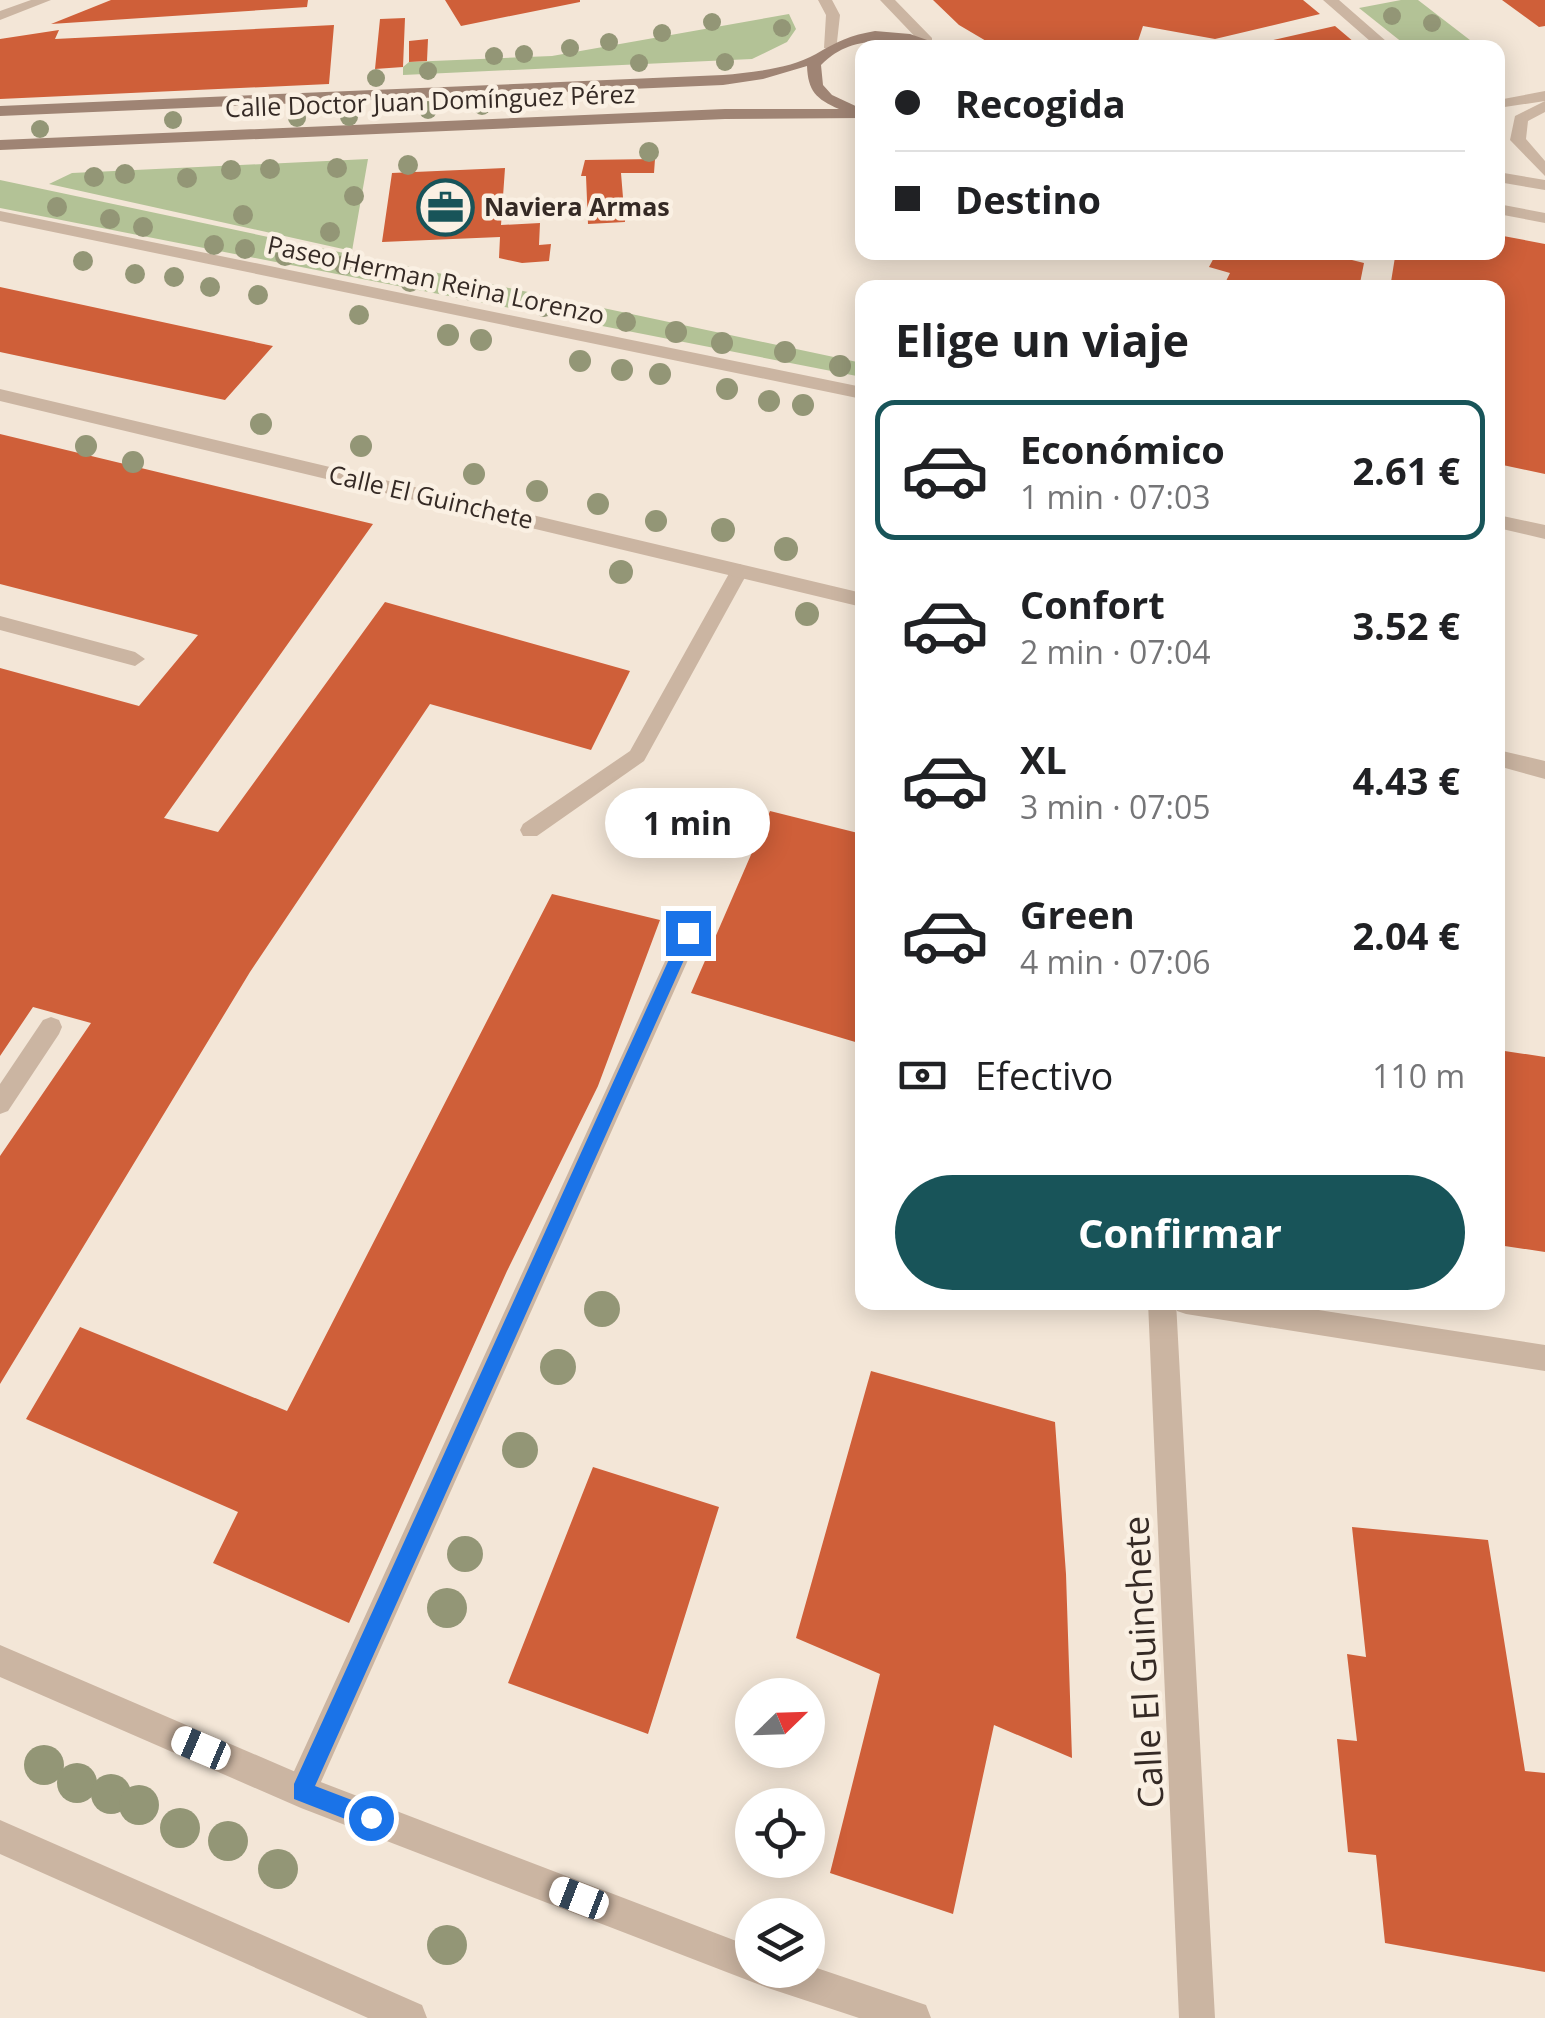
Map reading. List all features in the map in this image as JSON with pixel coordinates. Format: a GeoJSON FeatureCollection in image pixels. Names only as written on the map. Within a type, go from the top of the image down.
{"type":"FeatureCollection","features":[{"type":"Feature","properties":{"kind":"street"},"geometry":{"type":"LineString","coordinates":[[0,16],[26,10],[44,0]]}},
{"type":"Feature","properties":{"kind":"street"},"geometry":{"type":"LineString","coordinates":[[825,0],[834,15],[826,52],[812,73],[815,86],[827,98],[855,110]]}},
{"type":"Feature","properties":{"kind":"street"},"geometry":{"type":"LineString","coordinates":[[887,0],[926,40]]}},
{"type":"Feature","properties":{"kind":"street"},"geometry":{"type":"LineString","coordinates":[[1330,0],[1378,40]]}},
{"type":"Feature","properties":{"kind":"street","name":"Calle Doctor Juan Domínguez Pérez"},"geometry":{"type":"LineString","coordinates":[[864,40],[876,36],[917,40]]}},
{"type":"Feature","properties":{"kind":"street","name":"Calle Doctor Juan Domínguez Pérez"},"geometry":{"type":"LineString","coordinates":[[0,111],[723,80],[763,75],[855,43]]}},
{"type":"Feature","properties":{"kind":"street"},"geometry":{"type":"LineString","coordinates":[[1505,103],[1545,96]]}},
{"type":"Feature","properties":{"kind":"street"},"geometry":{"type":"LineString","coordinates":[[1545,106],[1520,119],[1518,140],[1545,171]]}},
{"type":"Feature","properties":{"kind":"street","name":"Calle Doctor Juan Domínguez Pérez"},"geometry":{"type":"LineString","coordinates":[[0,144],[725,114],[855,113]]}},
{"type":"Feature","properties":{"kind":"street"},"geometry":{"type":"LineString","coordinates":[[1505,177],[1545,185]]}},
{"type":"Feature","properties":{"kind":"street"},"geometry":{"type":"LineString","coordinates":[[1505,211],[1545,218]]}},
{"type":"Feature","properties":{"kind":"street","name":"Paseo Herman Reina Lorenzo"},"geometry":{"type":"LineString","coordinates":[[0,216],[855,391]]}},
{"type":"Feature","properties":{"kind":"street","name":"Calle El Guinchete"},"geometry":{"type":"LineString","coordinates":[[0,395],[855,598]]}},
{"type":"Feature","properties":{"kind":"street"},"geometry":{"type":"LineString","coordinates":[[1505,523],[1545,532]]}},
{"type":"Feature","properties":{"kind":"street"},"geometry":{"type":"LineString","coordinates":[[1505,760],[1545,770]]}},
{"type":"Feature","properties":{"kind":"street","name":"Calle El Guinchete"},"geometry":{"type":"LineString","coordinates":[[1162,1310],[1198,2018]]}},
{"type":"Feature","properties":{"kind":"street"},"geometry":{"type":"LineString","coordinates":[[0,1660],[302,1791],[735,1957]]}},
{"type":"Feature","properties":{"kind":"street"},"geometry":{"type":"LineString","coordinates":[[0,1837],[409,2018]]}},
{"type":"Feature","properties":{"kind":"street"},"geometry":{"type":"LineString","coordinates":[[815,1988],[913,2018]]}},
{"type":"Feature","properties":{"kind":"lane"},"geometry":{"type":"LineString","coordinates":[[530,830],[638,756],[740,570]]}},
{"type":"Feature","properties":{"kind":"lane"},"geometry":{"type":"LineString","coordinates":[[0,623],[135,659]]}},
{"type":"Feature","properties":{"kind":"lane"},"geometry":{"type":"LineString","coordinates":[[302,1791],[688,933]]}},
{"type":"Feature","properties":{"kind":"lane"},"geometry":{"type":"LineString","coordinates":[[0,1104],[51,1027]]}},
{"type":"Feature","properties":{"kind":"lane"},"geometry":{"type":"LineString","coordinates":[[1237,1310],[1545,1358]]}},
{"type":"Feature","properties":{"kind":"green space"},"geometry":{"type":"Polygon","coordinates":[[[1418,0],[1470,40],[1399,40],[1359,8],[1418,0]]]}},
{"type":"Feature","properties":{"kind":"green space"},"geometry":{"type":"Polygon","coordinates":[[[789,14],[796,29],[787,42],[752,59],[403,75],[403,67],[409,62],[552,56],[789,14]]]}},
{"type":"Feature","properties":{"kind":"green space"},"geometry":{"type":"Polygon","coordinates":[[[368,159],[352,251],[49,184],[72,173],[368,159]]]}},
{"type":"Feature","properties":{"kind":"green space"},"geometry":{"type":"Polygon","coordinates":[[[0,180],[855,362],[855,376],[0,208],[0,180]]]}},
{"type":"Feature","properties":{"kind":"building"},"geometry":{"type":"Polygon","coordinates":[[[111,0],[308,0],[307,7],[51,24],[111,0]]]}},
{"type":"Feature","properties":{"kind":"building"},"geometry":{"type":"Polygon","coordinates":[[[445,0],[580,0],[580,2],[461,26],[445,0]]]}},
{"type":"Feature","properties":{"kind":"building"},"geometry":{"type":"Polygon","coordinates":[[[933,0],[1303,0],[1320,14],[1215,39],[1143,26],[1138,40],[984,40],[959,25],[933,0]]]}},
{"type":"Feature","properties":{"kind":"building"},"geometry":{"type":"Polygon","coordinates":[[[1502,0],[1545,0],[1545,26],[1539,27],[1502,0]]]}},
{"type":"Feature","properties":{"kind":"building"},"geometry":{"type":"Polygon","coordinates":[[[405,18],[403,67],[375,69],[380,19],[405,18]]]}},
{"type":"Feature","properties":{"kind":"building"},"geometry":{"type":"Polygon","coordinates":[[[334,25],[329,84],[0,99],[0,39],[59,30],[55,39],[334,25]]]}},
{"type":"Feature","properties":{"kind":"building"},"geometry":{"type":"Polygon","coordinates":[[[1335,26],[1352,40],[1273,40],[1335,26]]]}},
{"type":"Feature","properties":{"kind":"building"},"geometry":{"type":"Polygon","coordinates":[[[428,39],[427,61],[409,62],[409,41],[428,39]]]}},
{"type":"Feature","properties":{"kind":"building"},"geometry":{"type":"Polygon","coordinates":[[[655,159],[654,173],[621,173],[625,222],[588,224],[586,176],[581,176],[585,160],[655,159]]]}},
{"type":"Feature","properties":{"kind":"building"},"geometry":{"type":"Polygon","coordinates":[[[505,168],[501,225],[540,223],[539,245],[551,244],[549,261],[522,263],[499,258],[500,237],[382,242],[392,173],[505,168]]]}},
{"type":"Feature","properties":{"kind":"building"},"geometry":{"type":"Polygon","coordinates":[[[1505,236],[1545,244],[1545,474],[1505,465],[1505,280],[1391,280],[1395,260],[1505,260],[1505,236]]]}},
{"type":"Feature","properties":{"kind":"building"},"geometry":{"type":"Polygon","coordinates":[[[1213,260],[1364,263],[1361,280],[1226,280],[1230,273],[1209,267],[1213,260]]]}},
{"type":"Feature","properties":{"kind":"building"},"geometry":{"type":"Polygon","coordinates":[[[0,287],[273,346],[225,400],[0,352],[0,287]]]}},
{"type":"Feature","properties":{"kind":"building"},"geometry":{"type":"Polygon","coordinates":[[[0,434],[373,524],[164,818],[218,832],[385,602],[630,671],[591,750],[430,704],[250,972],[0,1384],[0,1156],[91,1023],[33,1007],[0,1056],[0,668],[139,706],[198,635],[0,584],[0,434]]]}},
{"type":"Feature","properties":{"kind":"building"},"geometry":{"type":"Polygon","coordinates":[[[770,811],[855,832],[855,1042],[691,993],[770,811]]]}},
{"type":"Feature","properties":{"kind":"building"},"geometry":{"type":"Polygon","coordinates":[[[552,894],[660,920],[598,1086],[507,1271],[349,1623],[213,1563],[238,1512],[26,1419],[80,1327],[287,1411],[552,894]]]}},
{"type":"Feature","properties":{"kind":"building"},"geometry":{"type":"Polygon","coordinates":[[[1505,1051],[1545,1057],[1545,1252],[1505,1246],[1505,1051]]]}},
{"type":"Feature","properties":{"kind":"building"},"geometry":{"type":"Polygon","coordinates":[[[871,1371],[1055,1422],[1066,1574],[1072,1758],[994,1725],[953,1914],[830,1873],[880,1674],[796,1638],[871,1371]]]}},
{"type":"Feature","properties":{"kind":"building"},"geometry":{"type":"Polygon","coordinates":[[[593,1467],[719,1507],[648,1734],[508,1683],[593,1467]]]}},
{"type":"Feature","properties":{"kind":"building"},"geometry":{"type":"Polygon","coordinates":[[[1352,1527],[1488,1540],[1525,1771],[1545,1773],[1545,1972],[1385,1943],[1376,1855],[1348,1852],[1337,1739],[1357,1741],[1347,1654],[1366,1657],[1352,1527]]]}},
{"type":"Feature","properties":{"kind":"place","name":"Naviera Armas"},"geometry":{"type":"Point","coordinates":[445,207]}},
{"type":"Feature","properties":{"kind":"route"},"geometry":{"type":"LineString","coordinates":[[371,1818],[302,1791],[688,933]]}}]}
